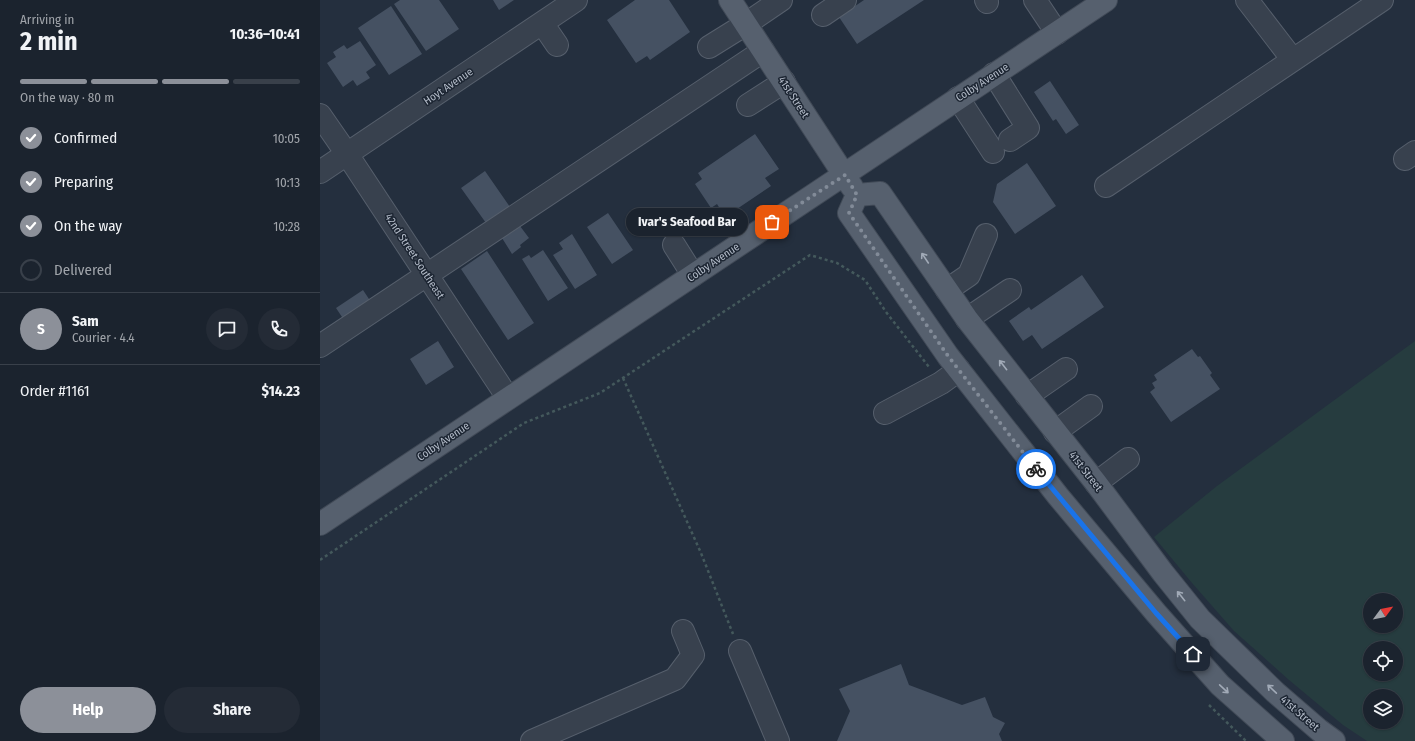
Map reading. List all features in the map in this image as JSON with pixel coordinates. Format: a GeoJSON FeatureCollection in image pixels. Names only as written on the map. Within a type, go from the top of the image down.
{"type":"FeatureCollection","features":[{"type":"Feature","properties":{"kind":"main road","name":"41st Street"},"geometry":{"type":"LineString","coordinates":[[730,0],[857,195],[880,193],[967,319],[1096,483],[1163,573],[1200,619],[1275,692],[1334,741]]}},
{"type":"Feature","properties":{"kind":"main road","name":"Colby Avenue"},"geometry":{"type":"LineString","coordinates":[[320,524],[1106,0]]}},
{"type":"Feature","properties":{"kind":"main road"},"geometry":{"type":"LineString","coordinates":[[857,195],[849,213],[909,302],[959,370],[1058,496],[1156,613],[1220,686],[1283,741]]}},
{"type":"Feature","properties":{"kind":"street","name":"Hoyt Avenue"},"geometry":{"type":"LineString","coordinates":[[320,172],[576,0]]}},
{"type":"Feature","properties":{"kind":"street"},"geometry":{"type":"LineString","coordinates":[[709,47],[781,0]]}},
{"type":"Feature","properties":{"kind":"street"},"geometry":{"type":"LineString","coordinates":[[823,15],[845,0]]}},
{"type":"Feature","properties":{"kind":"street"},"geometry":{"type":"LineString","coordinates":[[1035,0],[1057,33]]}},
{"type":"Feature","properties":{"kind":"street"},"geometry":{"type":"LineString","coordinates":[[1247,0],[1293,60]]}},
{"type":"Feature","properties":{"kind":"street"},"geometry":{"type":"LineString","coordinates":[[1106,186],[1382,0]]}},
{"type":"Feature","properties":{"kind":"street"},"geometry":{"type":"LineString","coordinates":[[542,23],[557,45]]}},
{"type":"Feature","properties":{"kind":"street"},"geometry":{"type":"LineString","coordinates":[[320,346],[763,51]]}},
{"type":"Feature","properties":{"kind":"street"},"geometry":{"type":"LineString","coordinates":[[958,98],[1002,146],[1028,128],[994,74]]}},
{"type":"Feature","properties":{"kind":"street"},"geometry":{"type":"LineString","coordinates":[[748,105],[784,82]]}},
{"type":"Feature","properties":{"kind":"street","name":"42nd Street Southeast"},"geometry":{"type":"LineString","coordinates":[[320,115],[508,398]]}},
{"type":"Feature","properties":{"kind":"street"},"geometry":{"type":"LineString","coordinates":[[947,290],[969,275],[986,235]]}},
{"type":"Feature","properties":{"kind":"street"},"geometry":{"type":"LineString","coordinates":[[674,245],[693,275]]}},
{"type":"Feature","properties":{"kind":"street"},"geometry":{"type":"LineString","coordinates":[[967,319],[1010,290]]}},
{"type":"Feature","properties":{"kind":"street"},"geometry":{"type":"LineString","coordinates":[[1027,396],[1066,369]]}},
{"type":"Feature","properties":{"kind":"street"},"geometry":{"type":"LineString","coordinates":[[885,413],[941,383],[959,370]]}},
{"type":"Feature","properties":{"kind":"street"},"geometry":{"type":"LineString","coordinates":[[1055,432],[1091,406]]}},
{"type":"Feature","properties":{"kind":"street"},"geometry":{"type":"LineString","coordinates":[[1096,483],[1128,460]]}},
{"type":"Feature","properties":{"kind":"street"},"geometry":{"type":"LineString","coordinates":[[532,741],[675,679],[692,655],[683,631]]}},
{"type":"Feature","properties":{"kind":"street"},"geometry":{"type":"LineString","coordinates":[[740,651],[778,741]]}},
{"type":"Feature","properties":{"kind":"path"},"geometry":{"type":"LineString","coordinates":[[320,560],[524,423],[600,393],[810,255]]}},
{"type":"Feature","properties":{"kind":"path"},"geometry":{"type":"LineString","coordinates":[[622,378],[701,553],[740,651]]}},
{"type":"Feature","properties":{"kind":"green space"},"geometry":{"type":"Polygon","coordinates":[[[1415,341],[1415,741],[1367,741],[1343,725],[1234,631],[1154,537],[1217,486],[1415,341]]]}},
{"type":"Feature","properties":{"kind":"building"},"geometry":{"type":"Polygon","coordinates":[[[400,0],[439,0],[459,29],[426,51],[394,4],[400,0]]]}},
{"type":"Feature","properties":{"kind":"building"},"geometry":{"type":"Polygon","coordinates":[[[493,0],[514,0],[499,10],[493,0]]]}},
{"type":"Feature","properties":{"kind":"building"},"geometry":{"type":"Polygon","coordinates":[[[635,0],[669,0],[690,32],[650,60],[647,56],[636,63],[607,20],[635,0]]]}},
{"type":"Feature","properties":{"kind":"building"},"geometry":{"type":"Polygon","coordinates":[[[864,0],[924,0],[857,44],[839,17],[864,0]]]}},
{"type":"Feature","properties":{"kind":"building"},"geometry":{"type":"Polygon","coordinates":[[[391,6],[422,54],[389,75],[358,28],[391,6]]]}},
{"type":"Feature","properties":{"kind":"building"},"geometry":{"type":"Polygon","coordinates":[[[360,41],[376,65],[366,72],[370,78],[357,86],[353,80],[343,87],[327,63],[336,57],[333,52],[344,45],[347,49],[360,41]]]}},
{"type":"Feature","properties":{"kind":"building"},"geometry":{"type":"Polygon","coordinates":[[[1050,81],[1079,125],[1066,134],[1056,119],[1053,121],[1034,92],[1050,81]]]}},
{"type":"Feature","properties":{"kind":"building"},"geometry":{"type":"Polygon","coordinates":[[[755,134],[779,169],[765,178],[771,186],[725,217],[717,204],[711,208],[695,184],[702,179],[698,173],[755,134]]]}},
{"type":"Feature","properties":{"kind":"building"},"geometry":{"type":"Polygon","coordinates":[[[1027,163],[1056,206],[1015,234],[993,202],[997,184],[1027,163]]]}},
{"type":"Feature","properties":{"kind":"building"},"geometry":{"type":"Polygon","coordinates":[[[485,171],[510,207],[486,223],[461,188],[485,171]]]}},
{"type":"Feature","properties":{"kind":"building"},"geometry":{"type":"Polygon","coordinates":[[[608,213],[633,250],[612,264],[587,227],[608,213]]]}},
{"type":"Feature","properties":{"kind":"building"},"geometry":{"type":"Polygon","coordinates":[[[520,226],[529,238],[512,254],[502,238],[520,226]]]}},
{"type":"Feature","properties":{"kind":"building"},"geometry":{"type":"Polygon","coordinates":[[[572,234],[597,275],[575,289],[553,255],[563,249],[559,243],[572,234]]]}},
{"type":"Feature","properties":{"kind":"building"},"geometry":{"type":"Polygon","coordinates":[[[543,250],[568,288],[548,301],[522,259],[529,255],[531,258],[543,250]]]}},
{"type":"Feature","properties":{"kind":"building"},"geometry":{"type":"Polygon","coordinates":[[[487,251],[534,323],[508,340],[461,269],[487,251]]]}},
{"type":"Feature","properties":{"kind":"building"},"geometry":{"type":"Polygon","coordinates":[[[1082,275],[1104,307],[1042,349],[1032,335],[1023,341],[1009,321],[1029,307],[1031,310],[1082,275]]]}},
{"type":"Feature","properties":{"kind":"building"},"geometry":{"type":"Polygon","coordinates":[[[363,290],[373,305],[346,323],[336,308],[363,290]]]}},
{"type":"Feature","properties":{"kind":"building"},"geometry":{"type":"Polygon","coordinates":[[[438,341],[454,367],[426,385],[410,359],[438,341]]]}},
{"type":"Feature","properties":{"kind":"building"},"geometry":{"type":"Polygon","coordinates":[[[1192,349],[1198,357],[1200,356],[1212,373],[1210,375],[1220,389],[1171,422],[1150,392],[1155,388],[1152,383],[1157,380],[1154,375],[1192,349]]]}},
{"type":"Feature","properties":{"kind":"building"},"geometry":{"type":"Polygon","coordinates":[[[901,664],[909,685],[962,705],[985,697],[993,717],[1005,723],[999,734],[1002,741],[837,741],[850,711],[839,689],[901,664]]]}},
{"type":"Feature","properties":{"kind":"way so far"},"geometry":{"type":"LineString","coordinates":[[772,222],[845,175],[857,195],[849,213],[857,227],[948,356],[1036,469]]}},
{"type":"Feature","properties":{"kind":"place","name":"Ivar's Seafood Bar"},"geometry":{"type":"Point","coordinates":[772,222]}},
{"type":"Feature","properties":{"kind":"route"},"geometry":{"type":"LineString","coordinates":[[1036,469],[1156,613],[1193,654]]}}]}
